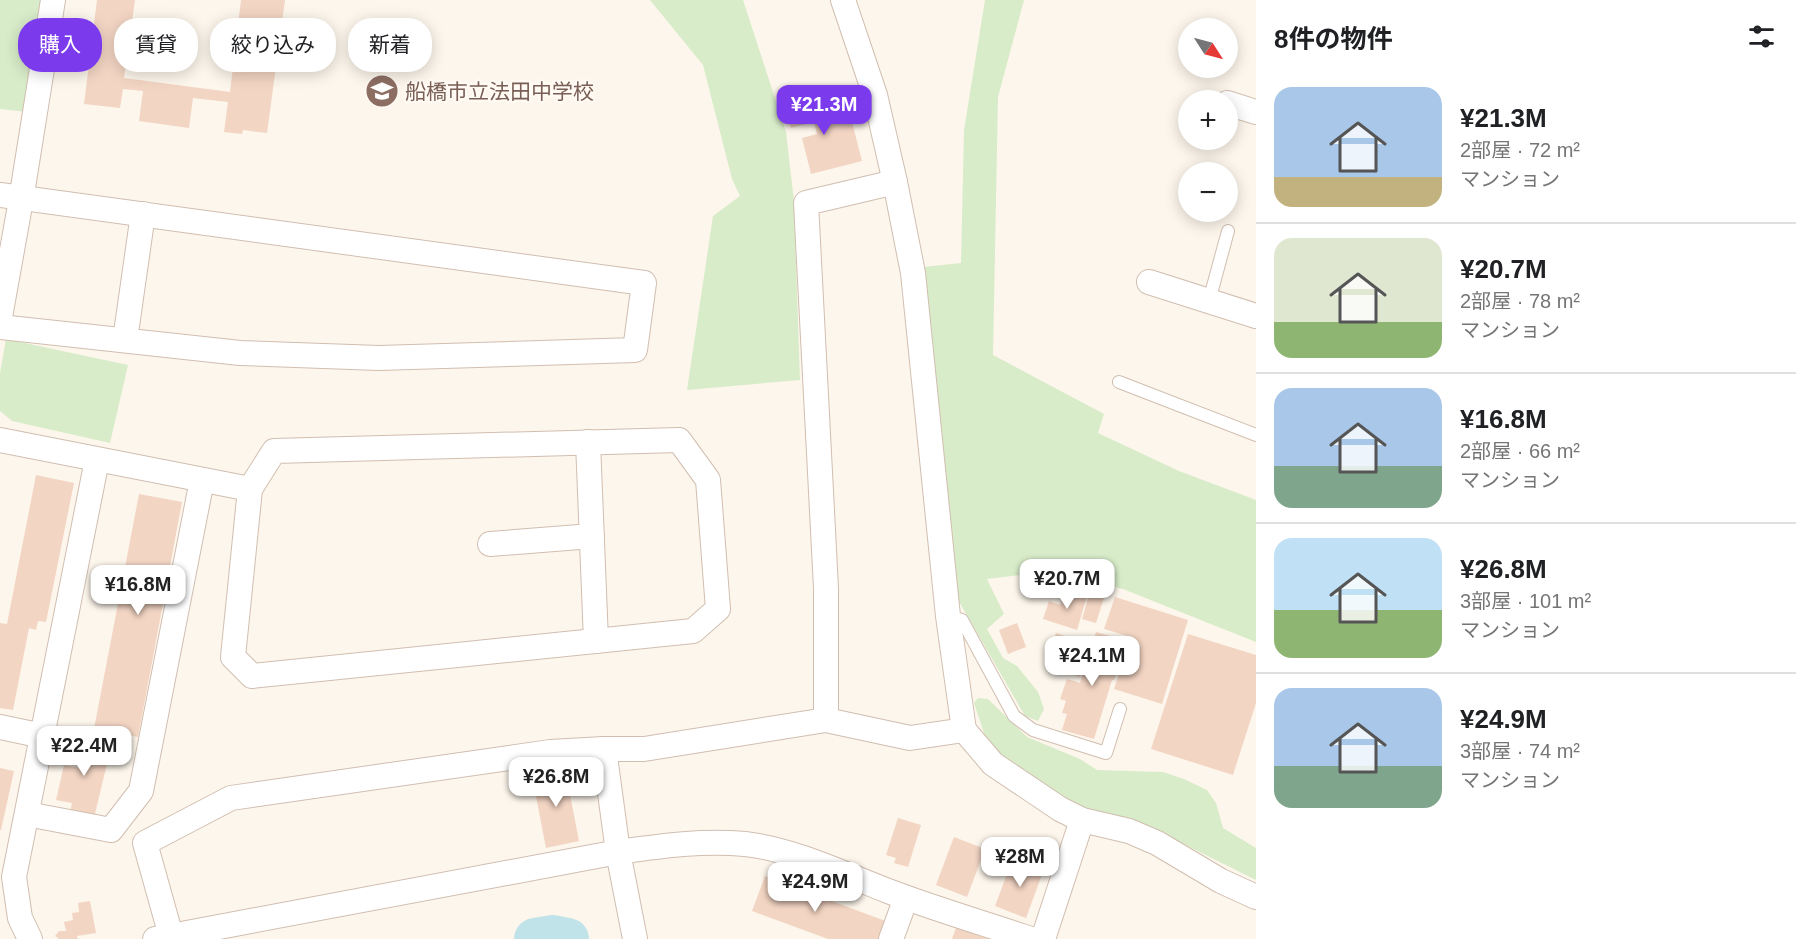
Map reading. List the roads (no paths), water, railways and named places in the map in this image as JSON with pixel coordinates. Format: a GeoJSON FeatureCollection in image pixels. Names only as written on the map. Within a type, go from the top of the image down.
{"type":"FeatureCollection","features":[{"type":"Feature","properties":{"kind":"street"},"geometry":{"type":"LineString","coordinates":[[0,317],[10,197],[52,0]]}},
{"type":"Feature","properties":{"kind":"street"},"geometry":{"type":"LineString","coordinates":[[843,0],[875,95],[913,273],[948,616],[964,730],[993,764],[1060,810],[1082,820],[1129,831],[1156,843],[1221,881],[1256,897]]}},
{"type":"Feature","properties":{"kind":"street"},"geometry":{"type":"LineString","coordinates":[[1238,106],[1256,111]]}},
{"type":"Feature","properties":{"kind":"street"},"geometry":{"type":"LineString","coordinates":[[826,720],[826,588],[806,203],[895,182]]}},
{"type":"Feature","properties":{"kind":"street"},"geometry":{"type":"LineString","coordinates":[[0,327],[240,353],[379,358],[635,350],[644,283],[10,197]]}},
{"type":"Feature","properties":{"kind":"street"},"geometry":{"type":"LineString","coordinates":[[125,340],[143,214]]}},
{"type":"Feature","properties":{"kind":"street"},"geometry":{"type":"LineString","coordinates":[[1149,282],[1256,315]]}},
{"type":"Feature","properties":{"kind":"street"},"geometry":{"type":"LineString","coordinates":[[679,440],[708,480],[718,609],[693,631],[252,676],[233,657],[250,489],[274,451],[588,442],[679,440]]}},
{"type":"Feature","properties":{"kind":"street"},"geometry":{"type":"LineString","coordinates":[[0,442],[250,489]]}},
{"type":"Feature","properties":{"kind":"street"},"geometry":{"type":"LineString","coordinates":[[588,442],[596,641]]}},
{"type":"Feature","properties":{"kind":"street"},"geometry":{"type":"LineString","coordinates":[[30,939],[20,918],[14,877],[97,460]]}},
{"type":"Feature","properties":{"kind":"street"},"geometry":{"type":"LineString","coordinates":[[27,814],[111,830],[141,791],[202,480]]}},
{"type":"Feature","properties":{"kind":"street"},"geometry":{"type":"LineString","coordinates":[[490,544],[591,536]]}},
{"type":"Feature","properties":{"kind":"street"},"geometry":{"type":"LineString","coordinates":[[964,730],[910,738],[826,720],[644,750],[604,749],[550,752],[231,798],[145,843],[163,938],[618,852],[692,842],[747,844],[804,859],[906,898],[1031,939]]}},
{"type":"Feature","properties":{"kind":"street"},"geometry":{"type":"LineString","coordinates":[[0,727],[43,736]]}},
{"type":"Feature","properties":{"kind":"street"},"geometry":{"type":"LineString","coordinates":[[604,749],[618,852],[635,939]]}},
{"type":"Feature","properties":{"kind":"street"},"geometry":{"type":"LineString","coordinates":[[1043,939],[1082,820]]}},
{"type":"Feature","properties":{"kind":"street"},"geometry":{"type":"LineString","coordinates":[[891,939],[906,898]]}},
{"type":"Feature","properties":{"kind":"lane"},"geometry":{"type":"LineString","coordinates":[[1209,301],[1228,231]]}},
{"type":"Feature","properties":{"kind":"lane"},"geometry":{"type":"LineString","coordinates":[[1119,382],[1256,435]]}},
{"type":"Feature","properties":{"kind":"lane"},"geometry":{"type":"LineString","coordinates":[[948,616],[962,620],[1014,716],[1033,730],[1106,753],[1120,709]]}},
{"type":"Feature","properties":{"kind":"waterway"},"geometry":{"type":"LineString","coordinates":[[535,939],[553,936],[568,939]]}},
{"type":"Feature","properties":{"kind":"place","name":"船橋市立法田中学校"},"geometry":{"type":"Point","coordinates":[382,91]}}]}
